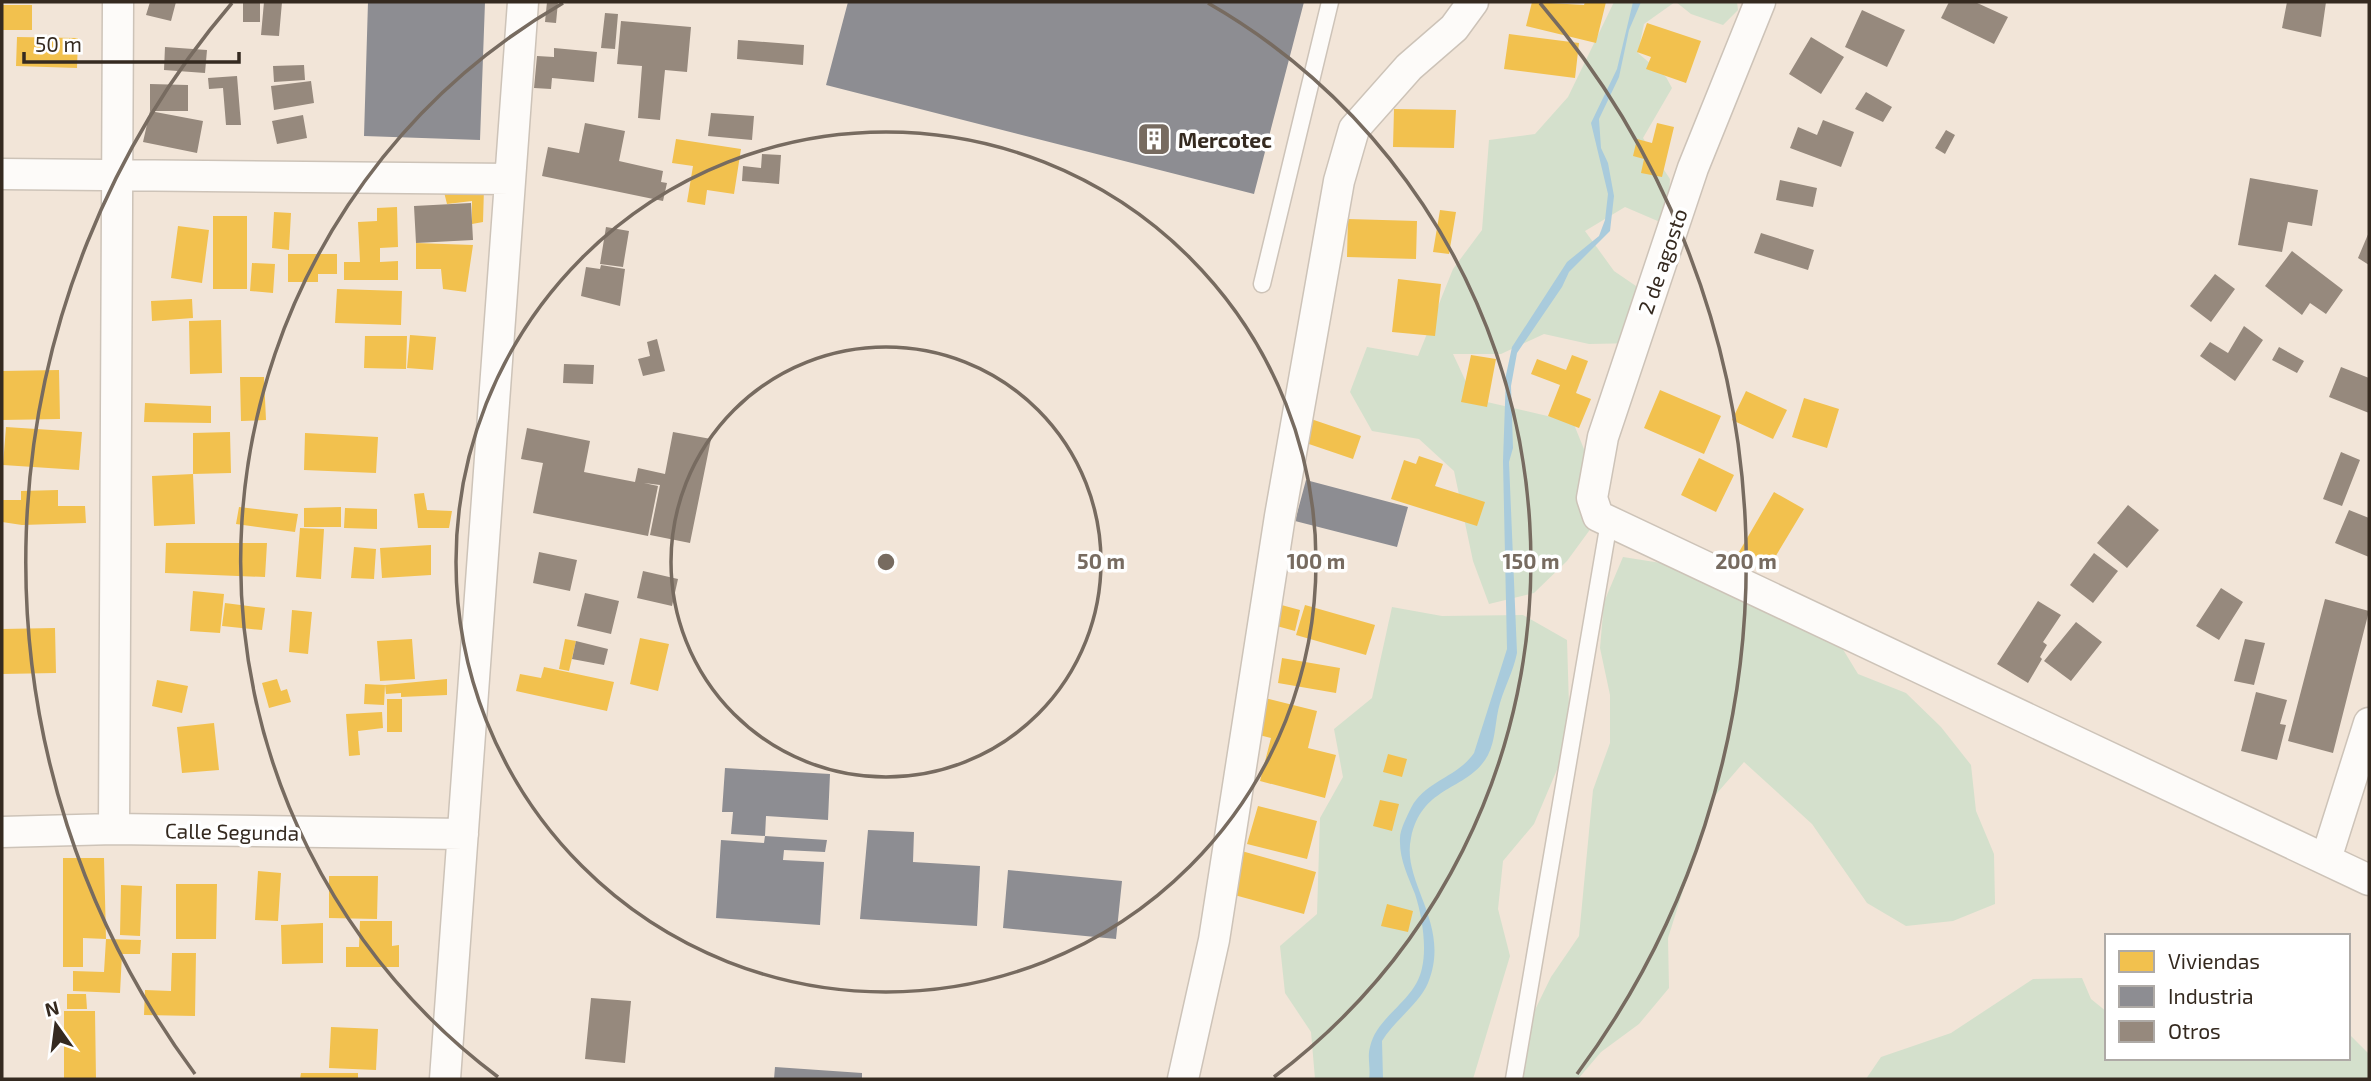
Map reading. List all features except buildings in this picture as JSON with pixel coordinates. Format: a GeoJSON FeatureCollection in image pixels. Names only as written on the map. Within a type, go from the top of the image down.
{"type":"FeatureCollection","features":[{"type":"Feature","properties":{"kind":"street"},"geometry":{"type":"LineString","coordinates":[[114,829],[118,2]]}},
{"type":"Feature","properties":{"kind":"street"},"geometry":{"type":"LineString","coordinates":[[445,1079],[523,2]]}},
{"type":"Feature","properties":{"kind":"street"},"geometry":{"type":"LineString","coordinates":[[1183,1079],[1214,940],[1280,516],[1339,181],[1354,129],[1409,67],[1454,28],[1473,2]]}},
{"type":"Feature","properties":{"kind":"street","name":"2 de agosto"},"geometry":{"type":"LineString","coordinates":[[1609,522],[1598,516],[1592,498],[1603,438],[1693,168],[1760,2]]}},
{"type":"Feature","properties":{"kind":"street"},"geometry":{"type":"LineString","coordinates":[[2,174],[510,179]]}},
{"type":"Feature","properties":{"kind":"street"},"geometry":{"type":"LineString","coordinates":[[1609,522],[2369,880]]}},
{"type":"Feature","properties":{"kind":"street"},"geometry":{"type":"LineString","coordinates":[[2326,859],[2369,723]]}},
{"type":"Feature","properties":{"kind":"street","name":"Calle Segunda"},"geometry":{"type":"LineString","coordinates":[[2,832],[114,829],[463,834]]}},
{"type":"Feature","properties":{"kind":"lane"},"geometry":{"type":"LineString","coordinates":[[1262,284],[1329,2]]}},
{"type":"Feature","properties":{"kind":"lane"},"geometry":{"type":"LineString","coordinates":[[1514,1079],[1609,522]]}},
{"type":"Feature","properties":{"kind":"green space"},"geometry":{"type":"Polygon","coordinates":[[[1614,2],[1675,2],[1644,24],[1638,53],[1666,77],[1672,88],[1643,138],[1670,179],[1667,225],[1625,207],[1585,231],[1614,271],[1655,299],[1639,343],[1589,344],[1544,334],[1501,354],[1453,354],[1474,399],[1573,422],[1592,469],[1597,520],[1567,561],[1534,593],[1489,604],[1473,561],[1454,471],[1419,439],[1372,431],[1350,392],[1367,347],[1418,356],[1453,269],[1482,230],[1489,140],[1535,134],[1568,97],[1614,2]]]}},
{"type":"Feature","properties":{"kind":"green space"},"geometry":{"type":"Polygon","coordinates":[[[1676,2],[1737,2],[1738,10],[1723,25],[1691,14],[1676,2]]]}},
{"type":"Feature","properties":{"kind":"green space"},"geometry":{"type":"Polygon","coordinates":[[[1623,557],[1693,568],[1833,633],[1858,674],[1906,693],[1941,727],[1971,765],[1976,811],[1994,854],[1995,904],[1953,921],[1906,926],[1867,903],[1812,824],[1744,762],[1712,799],[1668,938],[1669,988],[1639,1024],[1601,1052],[1578,1079],[1515,1079],[1510,1061],[1551,977],[1579,936],[1593,790],[1610,743],[1610,695],[1600,648],[1604,602],[1623,557]]]}},
{"type":"Feature","properties":{"kind":"green space"},"geometry":{"type":"Polygon","coordinates":[[[1392,607],[1442,616],[1523,615],[1567,640],[1570,739],[1534,824],[1503,861],[1498,909],[1510,956],[1473,1079],[1315,1079],[1311,1032],[1285,993],[1280,946],[1317,914],[1320,818],[1343,777],[1334,729],[1372,698],[1392,607]]]}},
{"type":"Feature","properties":{"kind":"green space"},"geometry":{"type":"Polygon","coordinates":[[[2082,978],[2091,999],[2105,1010],[2105,1060],[2350,1060],[2350,1035],[2369,1054],[2369,1079],[1866,1079],[1881,1057],[1951,1033],[2033,979],[2082,978]]]}},
{"type":"Feature","properties":{"kind":"water"},"geometry":{"type":"Polygon","coordinates":[[[1633,2],[1641,2],[1629,30],[1619,77],[1599,119],[1601,148],[1608,163],[1614,196],[1610,231],[1569,272],[1562,287],[1517,353],[1511,386],[1513,448],[1509,462],[1517,653],[1500,703],[1493,743],[1488,755],[1470,776],[1435,797],[1417,820],[1411,838],[1410,855],[1431,923],[1434,962],[1424,991],[1382,1041],[1383,1079],[1369,1079],[1369,1051],[1374,1036],[1412,990],[1422,968],[1423,931],[1420,911],[1401,853],[1402,827],[1417,799],[1459,768],[1474,753],[1507,649],[1503,461],[1506,375],[1512,347],[1567,262],[1599,236],[1605,220],[1608,194],[1591,123],[1617,69],[1633,2]]]}},
{"type":"Feature","properties":{"kind":"place","name":"Mercotec"},"geometry":{"type":"Point","coordinates":[1154,139]}}]}
